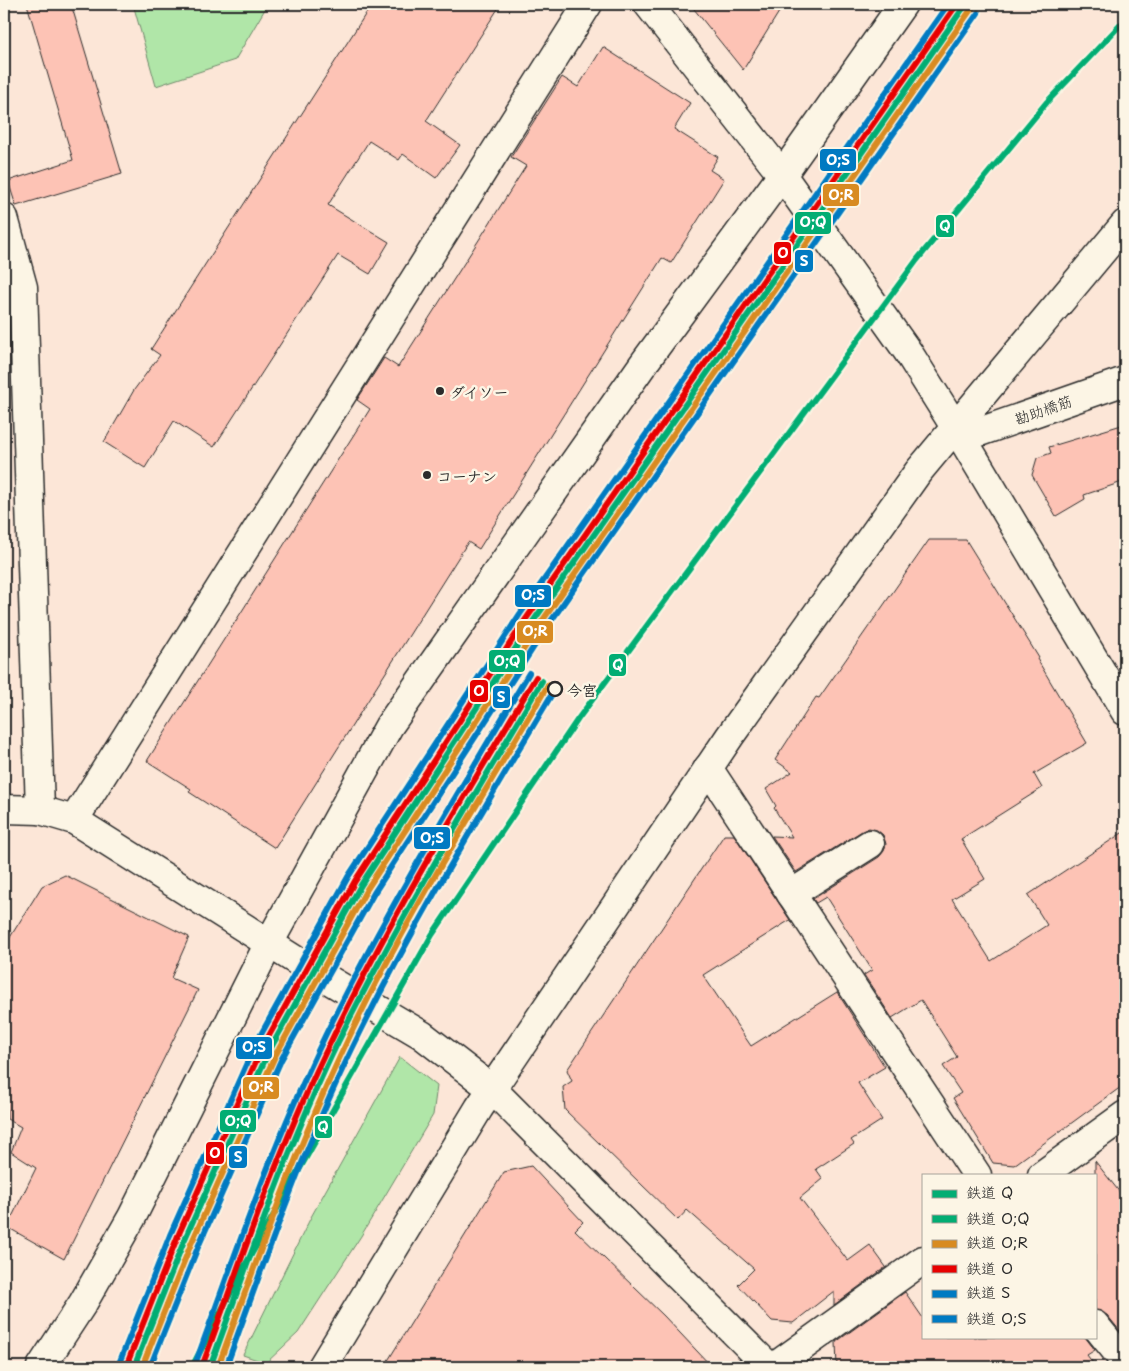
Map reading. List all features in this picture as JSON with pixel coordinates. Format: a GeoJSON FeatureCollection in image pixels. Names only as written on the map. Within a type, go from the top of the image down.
{"type":"FeatureCollection","features":[{"type":"Feature","properties":{"kind":"street"},"geometry":{"type":"LineString","coordinates":[[74,820],[588,4]]}},
{"type":"Feature","properties":{"kind":"street"},"geometry":{"type":"LineString","coordinates":[[648,4],[782,175],[908,352],[959,433],[1125,711]]}},
{"type":"Feature","properties":{"kind":"street"},"geometry":{"type":"LineString","coordinates":[[41,1367],[83,1302],[132,1217],[269,943],[390,726],[644,364],[782,175],[903,4]]}},
{"type":"Feature","properties":{"kind":"street"},"geometry":{"type":"LineString","coordinates":[[4,218],[14,286],[40,810]]}},
{"type":"Feature","properties":{"kind":"street"},"geometry":{"type":"LineString","coordinates":[[322,1367],[492,1089],[708,768],[918,472],[959,433],[1125,224]]}},
{"type":"Feature","properties":{"kind":"street","name":"勘助橋筋"},"geometry":{"type":"LineString","coordinates":[[959,433],[1125,381]]}},
{"type":"Feature","properties":{"kind":"street"},"geometry":{"type":"LineString","coordinates":[[708,768],[976,1174]]}},
{"type":"Feature","properties":{"kind":"street"},"geometry":{"type":"LineString","coordinates":[[4,809],[40,810],[74,820],[269,943],[422,1035],[492,1089],[769,1367]]}},
{"type":"Feature","properties":{"kind":"street"},"geometry":{"type":"LineString","coordinates":[[791,894],[870,844]]}},
{"type":"Feature","properties":{"kind":"street"},"geometry":{"type":"LineString","coordinates":[[1043,1174],[1125,1115]]}},
{"type":"Feature","properties":{"kind":"street"},"geometry":{"type":"LineString","coordinates":[[774,1367],[922,1261]]}},
{"type":"Feature","properties":{"kind":"street"},"geometry":{"type":"LineString","coordinates":[[1096,1326],[1125,1362]]}},
{"type":"Feature","properties":{"kind":"green space"},"geometry":{"type":"Polygon","coordinates":[[[133,4],[268,4],[235,60],[156,86],[133,4]]]}},
{"type":"Feature","properties":{"kind":"green space"},"geometry":{"type":"Polygon","coordinates":[[[400,1057],[437,1086],[433,1115],[361,1236],[298,1333],[266,1363],[243,1355],[311,1217],[400,1057]]]}},
{"type":"Feature","properties":{"kind":"building"},"geometry":{"type":"Polygon","coordinates":[[[27,4],[71,4],[122,174],[16,206],[8,181],[73,160],[27,4]]]}},
{"type":"Feature","properties":{"kind":"building"},"geometry":{"type":"Polygon","coordinates":[[[372,4],[501,4],[426,121],[460,145],[436,178],[403,154],[399,160],[369,141],[328,205],[389,242],[370,274],[338,255],[214,447],[174,421],[145,468],[104,442],[134,390],[160,355],[151,349],[372,4]]]}},
{"type":"Feature","properties":{"kind":"building"},"geometry":{"type":"Polygon","coordinates":[[[690,4],[784,4],[743,70],[690,4]]]}},
{"type":"Feature","properties":{"kind":"building","name":"コーナン"},"geometry":{"type":"Polygon","coordinates":[[[603,47],[690,103],[674,129],[718,157],[710,170],[724,179],[671,263],[662,258],[479,549],[468,542],[275,848],[189,792],[191,789],[147,761],[370,409],[357,400],[384,358],[398,367],[526,166],[511,157],[562,77],[578,87],[603,47]]]}},
{"type":"Feature","properties":{"kind":"building"},"geometry":{"type":"Polygon","coordinates":[[[1125,424],[1125,481],[1084,495],[1085,499],[1056,516],[1032,475],[1037,458],[1051,453],[1049,447],[1125,424]]]}},
{"type":"Feature","properties":{"kind":"building"},"geometry":{"type":"Polygon","coordinates":[[[929,540],[966,540],[1039,658],[1037,659],[1087,743],[1034,774],[1042,788],[961,839],[985,879],[952,899],[991,961],[1047,925],[1028,895],[1125,831],[1125,1084],[1014,1165],[993,1163],[953,1098],[961,1093],[943,1066],[957,1057],[921,1000],[892,1018],[864,975],[872,970],[826,897],[816,903],[813,899],[879,857],[884,851],[886,844],[883,835],[877,830],[869,828],[796,872],[772,836],[792,837],[774,808],[776,806],[766,789],[792,772],[775,760],[816,697],[819,698],[929,540]]]}},
{"type":"Feature","properties":{"kind":"building"},"geometry":{"type":"Polygon","coordinates":[[[724,835],[734,835],[790,920],[703,975],[751,1046],[837,992],[885,1067],[858,1083],[882,1120],[851,1140],[854,1144],[816,1169],[823,1179],[800,1198],[848,1261],[870,1245],[886,1267],[834,1305],[834,1291],[793,1323],[772,1321],[738,1285],[754,1269],[687,1210],[678,1220],[565,1110],[563,1087],[572,1081],[567,1070],[724,835]]]}},
{"type":"Feature","properties":{"kind":"building"},"geometry":{"type":"Polygon","coordinates":[[[65,875],[189,937],[171,978],[198,990],[64,1259],[7,1227],[36,1168],[11,1152],[21,1127],[7,1119],[4,947],[42,886],[65,875]]]}},
{"type":"Feature","properties":{"kind":"building"},"geometry":{"type":"Polygon","coordinates":[[[1095,1161],[1125,1199],[1125,1327],[1120,1331],[1107,1315],[1096,1310],[1095,1161]]]}},
{"type":"Feature","properties":{"kind":"building"},"geometry":{"type":"Polygon","coordinates":[[[531,1166],[583,1222],[575,1230],[664,1316],[712,1367],[384,1367],[504,1172],[531,1166]]]}},
{"type":"Feature","properties":{"kind":"building"},"geometry":{"type":"Polygon","coordinates":[[[905,1292],[922,1317],[922,1338],[1086,1338],[1095,1350],[1087,1355],[1096,1367],[837,1367],[836,1342],[905,1292]]]}},
{"type":"Feature","properties":{"kind":"rail line","name":"O;S"},"geometry":{"type":"LineString","coordinates":[[120,1361],[170,1235],[254,1047],[348,877],[520,614],[948,4]]}},
{"type":"Feature","properties":{"kind":"rail line","name":"O"},"geometry":{"type":"LineString","coordinates":[[127,1364],[177,1238],[261,1050],[355,881],[526,619],[957,4]]}},
{"type":"Feature","properties":{"kind":"rail line","name":"O;Q"},"geometry":{"type":"LineString","coordinates":[[134,1367],[184,1241],[268,1053],[361,885],[532,623],[966,4]]}},
{"type":"Feature","properties":{"kind":"rail line","name":"O;R"},"geometry":{"type":"LineString","coordinates":[[142,1367],[191,1244],[275,1056],[367,889],[538,627],[972,8]]}},
{"type":"Feature","properties":{"kind":"rail line","name":"S"},"geometry":{"type":"LineString","coordinates":[[150,1367],[198,1247],[281,1060],[374,893],[544,631],[978,13]]}},
{"type":"Feature","properties":{"kind":"rail line","name":"Q"},"geometry":{"type":"LineString","coordinates":[[192,1367],[243,1269],[432,935],[578,719],[917,260],[1047,102],[1125,20]]}},
{"type":"Feature","properties":{"kind":"rail line","name":"O;S"},"geometry":{"type":"LineString","coordinates":[[196,1362],[272,1156],[325,1036],[348,989],[398,898],[529,673]]}},
{"type":"Feature","properties":{"kind":"rail line","name":"O"},"geometry":{"type":"LineString","coordinates":[[203,1364],[279,1159],[332,1039],[404,901],[536,677]]}},
{"type":"Feature","properties":{"kind":"rail line","name":"O;Q"},"geometry":{"type":"LineString","coordinates":[[210,1367],[286,1162],[319,1082],[338,1042],[411,905],[542,681]]}},
{"type":"Feature","properties":{"kind":"rail line","name":"O;R"},"geometry":{"type":"LineString","coordinates":[[218,1367],[293,1166],[344,1048],[416,909],[548,685]]}},
{"type":"Feature","properties":{"kind":"rail line","name":"S"},"geometry":{"type":"LineString","coordinates":[[226,1367],[300,1167],[352,1049],[424,912],[555,689]]}},
{"type":"Feature","properties":{"kind":"place","name":"ダイソー"},"geometry":{"type":"Point","coordinates":[440,391]}},
{"type":"Feature","properties":{"kind":"place","name":"コーナン"},"geometry":{"type":"Point","coordinates":[427,475]}},
{"type":"Feature","properties":{"kind":"place","name":"今宮"},"geometry":{"type":"Point","coordinates":[555,689]}}]}
